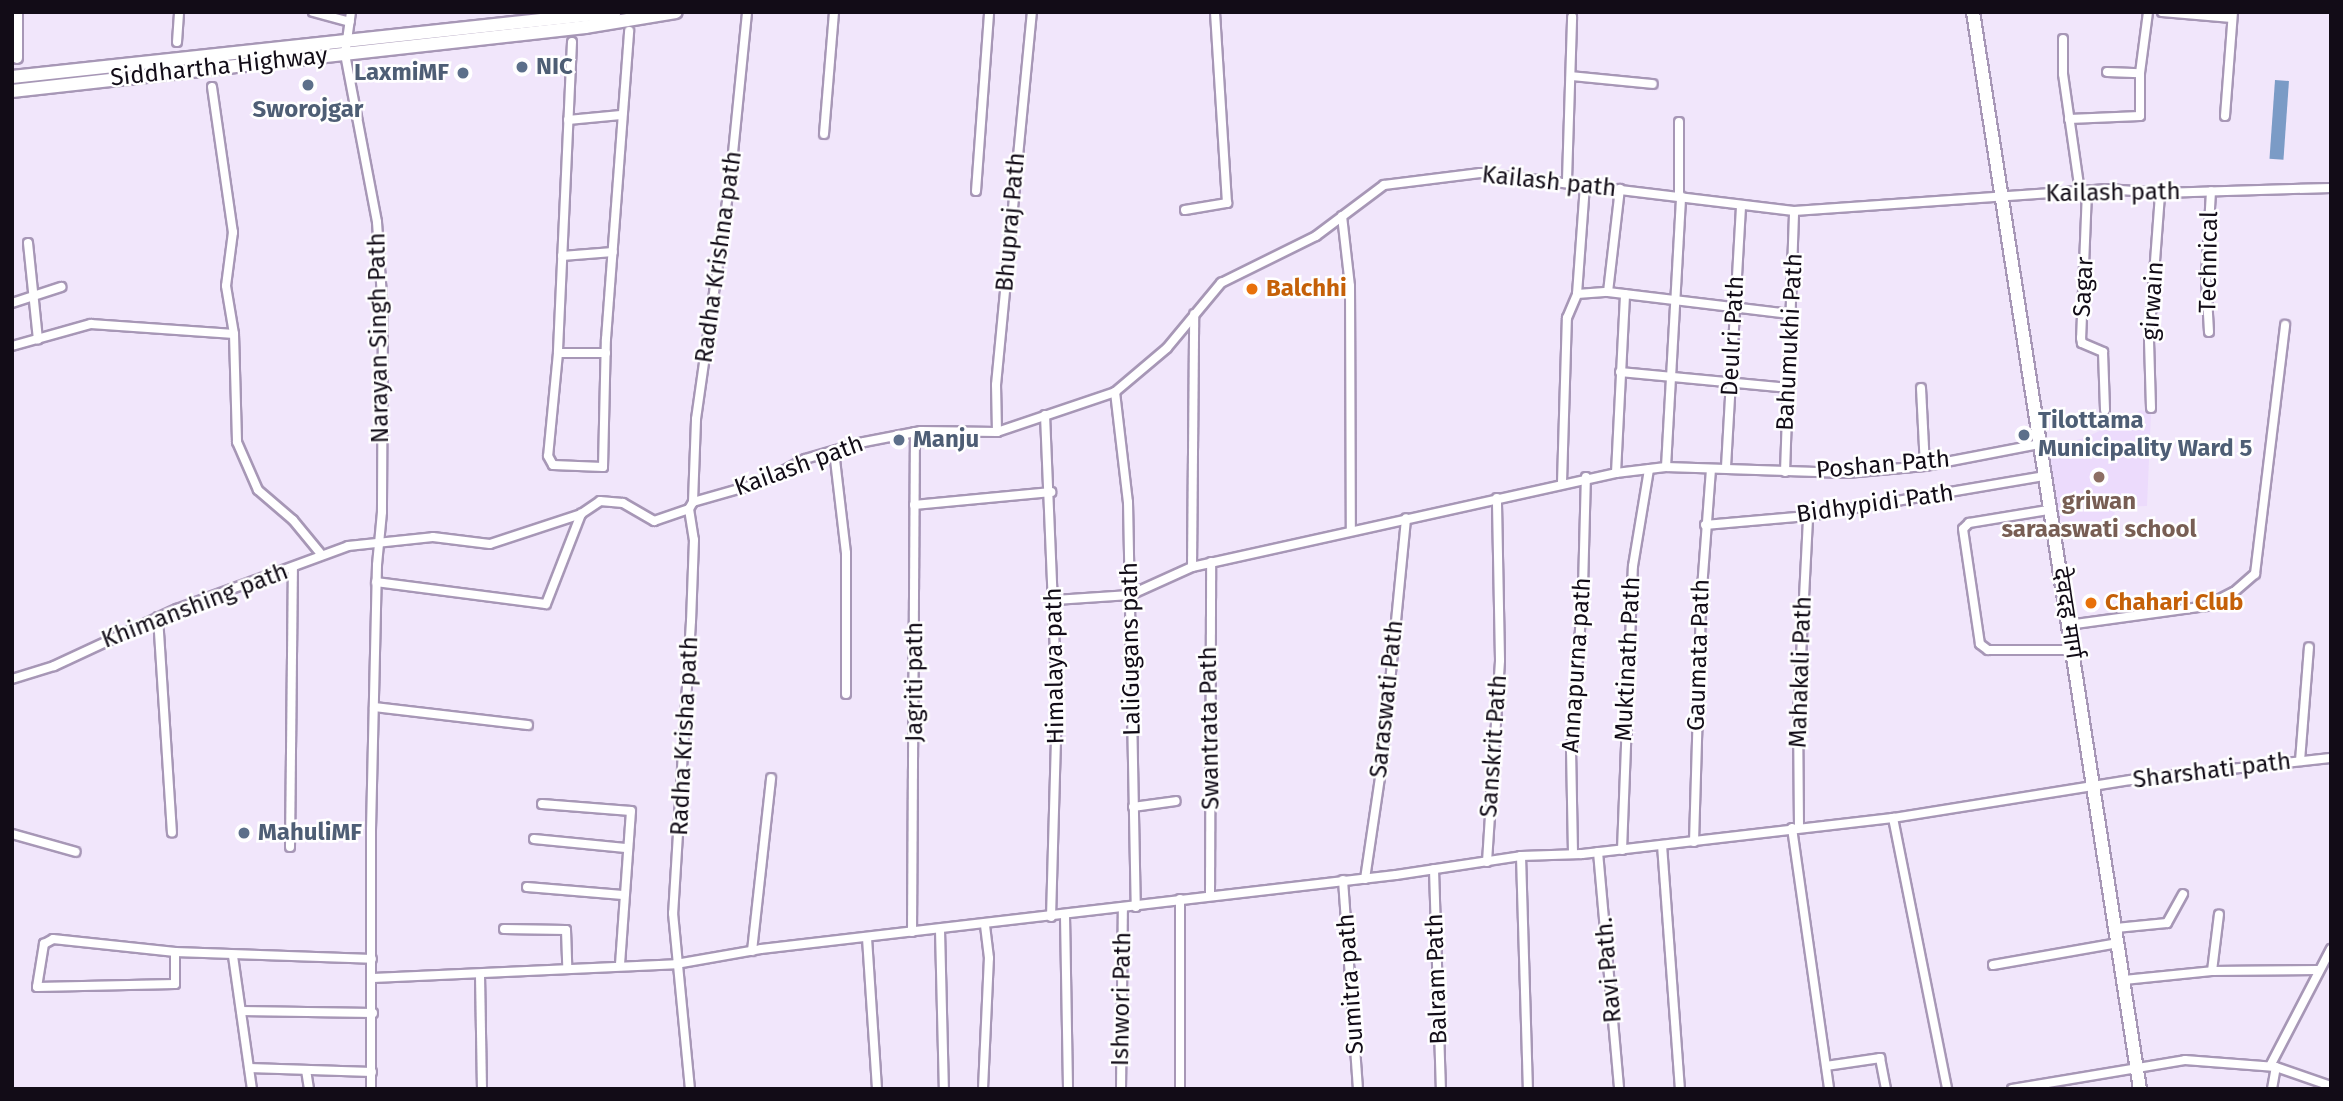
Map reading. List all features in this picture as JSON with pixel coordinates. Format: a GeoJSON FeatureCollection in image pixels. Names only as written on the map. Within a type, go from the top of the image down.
{"type":"FeatureCollection","features":[{"type":"Feature","properties":{"kind":"main road","name":"Siddhartha Highway"},"geometry":{"type":"LineString","coordinates":[[12,91],[615,12]]}},
{"type":"Feature","properties":{"kind":"main road","name":"Siddhartha Highway"},"geometry":{"type":"LineString","coordinates":[[12,77],[346,47],[676,12]]}},
{"type":"Feature","properties":{"kind":"main road","name":"देवदह मार्ग"},"geometry":{"type":"LineString","coordinates":[[1973,12],[2003,197],[2048,510],[2140,1089]]}},
{"type":"Feature","properties":{"kind":"street"},"geometry":{"type":"LineString","coordinates":[[17,58],[18,12]]}},
{"type":"Feature","properties":{"kind":"street"},"geometry":{"type":"LineString","coordinates":[[177,43],[180,12]]}},
{"type":"Feature","properties":{"kind":"street"},"geometry":{"type":"LineString","coordinates":[[313,12],[350,17]]}},
{"type":"Feature","properties":{"kind":"street","name":"Radha Krishna path"},"geometry":{"type":"LineString","coordinates":[[691,505],[696,419],[731,173],[747,12]]}},
{"type":"Feature","properties":{"kind":"street"},"geometry":{"type":"LineString","coordinates":[[824,134],[834,12]]}},
{"type":"Feature","properties":{"kind":"street"},"geometry":{"type":"LineString","coordinates":[[976,191],[989,12]]}},
{"type":"Feature","properties":{"kind":"street","name":"Bhupraj Path"},"geometry":{"type":"LineString","coordinates":[[997,432],[996,385],[1032,12]]}},
{"type":"Feature","properties":{"kind":"street"},"geometry":{"type":"LineString","coordinates":[[1185,210],[1227,202],[1215,12]]}},
{"type":"Feature","properties":{"kind":"street"},"geometry":{"type":"LineString","coordinates":[[2069,120],[2137,118],[2141,111],[2140,73],[2148,12]]}},
{"type":"Feature","properties":{"kind":"street"},"geometry":{"type":"LineString","coordinates":[[2162,12],[2232,15],[2225,116]]}},
{"type":"Feature","properties":{"kind":"street","name":"Narayan Singh Path"},"geometry":{"type":"LineString","coordinates":[[350,17],[346,47],[380,250],[380,541],[376,582],[373,707],[372,1089]]}},
{"type":"Feature","properties":{"kind":"street"},"geometry":{"type":"LineString","coordinates":[[1567,180],[1572,18]]}},
{"type":"Feature","properties":{"kind":"street"},"geometry":{"type":"LineString","coordinates":[[572,41],[558,353],[548,456],[553,464],[603,467],[606,353],[629,31]]}},
{"type":"Feature","properties":{"kind":"street"},"geometry":{"type":"LineString","coordinates":[[2063,39],[2069,120],[2084,191]]}},
{"type":"Feature","properties":{"kind":"street"},"geometry":{"type":"LineString","coordinates":[[2107,72],[2140,73]]}},
{"type":"Feature","properties":{"kind":"street"},"geometry":{"type":"LineString","coordinates":[[1570,76],[1653,84]]}},
{"type":"Feature","properties":{"kind":"street"},"geometry":{"type":"LineString","coordinates":[[212,87],[233,232],[226,286],[234,334],[233,421],[248,476],[321,554]]}},
{"type":"Feature","properties":{"kind":"street"},"geometry":{"type":"LineString","coordinates":[[568,120],[621,115]]}},
{"type":"Feature","properties":{"kind":"street"},"geometry":{"type":"LineString","coordinates":[[1666,467],[1680,196],[1679,122]]}},
{"type":"Feature","properties":{"kind":"street","name":"Kailash path"},"geometry":{"type":"LineString","coordinates":[[581,514],[610,500],[654,522],[691,505],[762,482],[805,459],[915,432],[997,432],[1115,392],[1167,348],[1194,311],[1221,283],[1316,236],[1384,185],[1480,173],[1567,180],[1794,211],[2084,191],[2160,193],[2331,188]]}},
{"type":"Feature","properties":{"kind":"street"},"geometry":{"type":"LineString","coordinates":[[1562,483],[1567,318],[1577,294],[1585,184]]}},
{"type":"Feature","properties":{"kind":"street"},"geometry":{"type":"LineString","coordinates":[[1608,292],[1620,189]]}},
{"type":"Feature","properties":{"kind":"street","name":"Sagar"},"geometry":{"type":"LineString","coordinates":[[2084,191],[2081,338],[2082,343],[2103,352],[2105,410]]}},
{"type":"Feature","properties":{"kind":"street","name":"Technical"},"geometry":{"type":"LineString","coordinates":[[2209,332],[2206,278],[2211,191]]}},
{"type":"Feature","properties":{"kind":"street","name":"girwain"},"geometry":{"type":"LineString","coordinates":[[2151,408],[2149,341],[2160,193]]}},
{"type":"Feature","properties":{"kind":"street","name":"Deulri Path"},"geometry":{"type":"LineString","coordinates":[[1726,467],[1741,205]]}},
{"type":"Feature","properties":{"kind":"street","name":"Bahumukhi Path"},"geometry":{"type":"LineString","coordinates":[[1785,472],[1794,211]]}},
{"type":"Feature","properties":{"kind":"street"},"geometry":{"type":"LineString","coordinates":[[1342,216],[1350,286],[1351,529]]}},
{"type":"Feature","properties":{"kind":"street"},"geometry":{"type":"LineString","coordinates":[[28,243],[38,339]]}},
{"type":"Feature","properties":{"kind":"street"},"geometry":{"type":"LineString","coordinates":[[562,256],[613,252]]}},
{"type":"Feature","properties":{"kind":"street"},"geometry":{"type":"LineString","coordinates":[[12,303],[61,287]]}},
{"type":"Feature","properties":{"kind":"street"},"geometry":{"type":"LineString","coordinates":[[1577,294],[1608,292],[1790,314]]}},
{"type":"Feature","properties":{"kind":"street"},"geometry":{"type":"LineString","coordinates":[[1616,473],[1625,295]]}},
{"type":"Feature","properties":{"kind":"street"},"geometry":{"type":"LineString","coordinates":[[1192,566],[1194,311]]}},
{"type":"Feature","properties":{"kind":"street"},"geometry":{"type":"LineString","coordinates":[[12,346],[91,324],[234,334]]}},
{"type":"Feature","properties":{"kind":"street"},"geometry":{"type":"LineString","coordinates":[[2068,625],[2206,606],[2234,592],[2255,574],[2284,325]]}},
{"type":"Feature","properties":{"kind":"street"},"geometry":{"type":"LineString","coordinates":[[558,353],[606,353]]}},
{"type":"Feature","properties":{"kind":"street"},"geometry":{"type":"LineString","coordinates":[[1620,372],[1789,388]]}},
{"type":"Feature","properties":{"kind":"street"},"geometry":{"type":"LineString","coordinates":[[1920,388],[1925,466]]}},
{"type":"Feature","properties":{"kind":"street","name":"LaliGugans path"},"geometry":{"type":"LineString","coordinates":[[1115,392],[1125,451],[1136,906]]}},
{"type":"Feature","properties":{"kind":"street","name":"Himalaya path"},"geometry":{"type":"LineString","coordinates":[[1045,415],[1055,600],[1057,778],[1051,917]]}},
{"type":"Feature","properties":{"kind":"street","name":"Jagriti path"},"geometry":{"type":"LineString","coordinates":[[912,932],[915,432]]}},
{"type":"Feature","properties":{"kind":"street","name":"Poshan Path"},"geometry":{"type":"LineString","coordinates":[[1130,595],[1192,566],[1586,477],[1666,467],[1847,473],[1925,466],[2039,444]]}},
{"type":"Feature","properties":{"kind":"street"},"geometry":{"type":"LineString","coordinates":[[834,451],[846,553],[846,694]]}},
{"type":"Feature","properties":{"kind":"street","name":"Muktinath Path"},"geometry":{"type":"LineString","coordinates":[[1622,850],[1633,566],[1649,469]]}},
{"type":"Feature","properties":{"kind":"street","name":"Gaumata Path"},"geometry":{"type":"LineString","coordinates":[[1694,842],[1706,525],[1712,469]]}},
{"type":"Feature","properties":{"kind":"street","name":"Annapurna path"},"geometry":{"type":"LineString","coordinates":[[1573,853],[1571,752],[1583,588],[1586,477]]}},
{"type":"Feature","properties":{"kind":"street","name":"Bidhypidi Path"},"geometry":{"type":"LineString","coordinates":[[1706,525],[1808,516],[2044,477]]}},
{"type":"Feature","properties":{"kind":"street"},"geometry":{"type":"LineString","coordinates":[[914,505],[1051,492]]}},
{"type":"Feature","properties":{"kind":"street","name":"Sanskrit Path"},"geometry":{"type":"LineString","coordinates":[[1487,862],[1500,631],[1497,498]]}},
{"type":"Feature","properties":{"kind":"street","name":"Radha Krisha path"},"geometry":{"type":"LineString","coordinates":[[690,1089],[673,913],[694,540],[691,505]]}},
{"type":"Feature","properties":{"kind":"street"},"geometry":{"type":"LineString","coordinates":[[2048,510],[1969,523],[1964,529],[1980,644],[1988,650],[2072,650]]}},
{"type":"Feature","properties":{"kind":"street"},"geometry":{"type":"LineString","coordinates":[[376,582],[546,604],[581,514]]}},
{"type":"Feature","properties":{"kind":"street","name":"Khimanshing path"},"geometry":{"type":"LineString","coordinates":[[12,679],[54,666],[158,617],[293,569],[321,554],[380,541],[433,537],[490,544],[581,514]]}},
{"type":"Feature","properties":{"kind":"street","name":"Mahakali Path"},"geometry":{"type":"LineString","coordinates":[[1808,516],[1798,716],[1796,828],[1829,1089]]}},
{"type":"Feature","properties":{"kind":"street","name":"Saraswati Path"},"geometry":{"type":"LineString","coordinates":[[1365,879],[1382,764],[1406,518]]}},
{"type":"Feature","properties":{"kind":"street","name":"Swantrata Path"},"geometry":{"type":"LineString","coordinates":[[1210,894],[1211,562]]}},
{"type":"Feature","properties":{"kind":"street"},"geometry":{"type":"LineString","coordinates":[[290,847],[293,569]]}},
{"type":"Feature","properties":{"kind":"street"},"geometry":{"type":"LineString","coordinates":[[1055,600],[1130,595]]}},
{"type":"Feature","properties":{"kind":"street"},"geometry":{"type":"LineString","coordinates":[[158,617],[172,833]]}},
{"type":"Feature","properties":{"kind":"street"},"geometry":{"type":"LineString","coordinates":[[2300,761],[2309,646]]}},
{"type":"Feature","properties":{"kind":"street"},"geometry":{"type":"LineString","coordinates":[[373,707],[528,725]]}},
{"type":"Feature","properties":{"kind":"street","name":"Sharshati path"},"geometry":{"type":"LineString","coordinates":[[373,978],[677,964],[752,951],[1123,909],[1210,894],[1365,879],[1521,856],[1622,850],[1893,818],[2093,788],[2331,758]]}},
{"type":"Feature","properties":{"kind":"street"},"geometry":{"type":"LineString","coordinates":[[752,951],[771,778]]}},
{"type":"Feature","properties":{"kind":"street"},"geometry":{"type":"LineString","coordinates":[[1133,807],[1176,802]]}},
{"type":"Feature","properties":{"kind":"street"},"geometry":{"type":"LineString","coordinates":[[542,804],[631,811],[626,848],[620,965]]}},
{"type":"Feature","properties":{"kind":"street"},"geometry":{"type":"LineString","coordinates":[[1893,818],[1947,1089]]}},
{"type":"Feature","properties":{"kind":"street"},"geometry":{"type":"LineString","coordinates":[[12,834],[76,852]]}},
{"type":"Feature","properties":{"kind":"street"},"geometry":{"type":"LineString","coordinates":[[534,839],[626,848]]}},
{"type":"Feature","properties":{"kind":"street"},"geometry":{"type":"LineString","coordinates":[[1662,845],[1680,1089]]}},
{"type":"Feature","properties":{"kind":"street","name":"Ravi Path."},"geometry":{"type":"LineString","coordinates":[[1598,852],[1619,1089]]}},
{"type":"Feature","properties":{"kind":"street"},"geometry":{"type":"LineString","coordinates":[[1521,856],[1528,1089]]}},
{"type":"Feature","properties":{"kind":"street","name":"Balram Path"},"geometry":{"type":"LineString","coordinates":[[1434,869],[1441,1089]]}},
{"type":"Feature","properties":{"kind":"street","name":"Sumitra path"},"geometry":{"type":"LineString","coordinates":[[1343,880],[1358,1089]]}},
{"type":"Feature","properties":{"kind":"street"},"geometry":{"type":"LineString","coordinates":[[527,887],[623,895]]}},
{"type":"Feature","properties":{"kind":"street"},"geometry":{"type":"LineString","coordinates":[[2116,928],[2167,923],[2183,894]]}},
{"type":"Feature","properties":{"kind":"street"},"geometry":{"type":"LineString","coordinates":[[1180,899],[1180,1089]]}},
{"type":"Feature","properties":{"kind":"street","name":"Ishwori Path"},"geometry":{"type":"LineString","coordinates":[[1121,1089],[1123,909]]}},
{"type":"Feature","properties":{"kind":"street"},"geometry":{"type":"LineString","coordinates":[[2212,971],[2219,914]]}},
{"type":"Feature","properties":{"kind":"street"},"geometry":{"type":"LineString","coordinates":[[1065,916],[1068,1089]]}},
{"type":"Feature","properties":{"kind":"street"},"geometry":{"type":"LineString","coordinates":[[983,1089],[989,958],[985,925]]}},
{"type":"Feature","properties":{"kind":"street"},"geometry":{"type":"LineString","coordinates":[[505,929],[566,930],[567,967]]}},
{"type":"Feature","properties":{"kind":"street"},"geometry":{"type":"LineString","coordinates":[[940,930],[944,1089]]}},
{"type":"Feature","properties":{"kind":"street"},"geometry":{"type":"LineString","coordinates":[[867,937],[877,1089]]}},
{"type":"Feature","properties":{"kind":"street"},"geometry":{"type":"LineString","coordinates":[[175,952],[175,984],[37,987],[46,940],[233,956],[372,959]]}},
{"type":"Feature","properties":{"kind":"street"},"geometry":{"type":"LineString","coordinates":[[1993,965],[2118,943]]}},
{"type":"Feature","properties":{"kind":"street"},"geometry":{"type":"LineString","coordinates":[[2272,1089],[2273,1067],[2318,970],[2331,949]]}},
{"type":"Feature","properties":{"kind":"street"},"geometry":{"type":"LineString","coordinates":[[233,956],[252,1089]]}},
{"type":"Feature","properties":{"kind":"street"},"geometry":{"type":"LineString","coordinates":[[2124,980],[2212,971],[2318,970]]}},
{"type":"Feature","properties":{"kind":"street"},"geometry":{"type":"LineString","coordinates":[[480,975],[482,1089]]}},
{"type":"Feature","properties":{"kind":"street"},"geometry":{"type":"LineString","coordinates":[[241,1011],[373,1013]]}},
{"type":"Feature","properties":{"kind":"street"},"geometry":{"type":"LineString","coordinates":[[1826,1066],[1880,1058],[1886,1089]]}},
{"type":"Feature","properties":{"kind":"street"},"geometry":{"type":"LineString","coordinates":[[2012,1089],[2185,1060],[2273,1067],[2331,1086]]}},
{"type":"Feature","properties":{"kind":"street"},"geometry":{"type":"LineString","coordinates":[[249,1068],[372,1072]]}},
{"type":"Feature","properties":{"kind":"street"},"geometry":{"type":"LineString","coordinates":[[306,1070],[309,1089]]}},
{"type":"Feature","properties":{"kind":"shaded area","name":"griwan saraaswati school"},"geometry":{"type":"Polygon","coordinates":[[[2141,410],[2151,413],[2147,506],[2115,507],[2114,520],[2067,525],[2055,516],[2046,447],[2085,438],[2141,410]]]}},
{"type":"Feature","properties":{"kind":"water"},"geometry":{"type":"Polygon","coordinates":[[[2275,80],[2289,81],[2283,160],[2269,159],[2275,80]]]}},
{"type":"Feature","properties":{"kind":"place","name":"NIC"},"geometry":{"type":"Point","coordinates":[522,67]}},
{"type":"Feature","properties":{"kind":"place","name":"LaxmiMF"},"geometry":{"type":"Point","coordinates":[463,73]}},
{"type":"Feature","properties":{"kind":"place","name":"Sworojgar"},"geometry":{"type":"Point","coordinates":[308,85]}},
{"type":"Feature","properties":{"kind":"place","name":"Balchhi"},"geometry":{"type":"Point","coordinates":[1252,289]}},
{"type":"Feature","properties":{"kind":"place","name":"Tilottama Municipality Ward 5"},"geometry":{"type":"Point","coordinates":[2024,435]}},
{"type":"Feature","properties":{"kind":"place","name":"Manju"},"geometry":{"type":"Point","coordinates":[899,440]}},
{"type":"Feature","properties":{"kind":"place","name":"griwan saraaswati school"},"geometry":{"type":"Point","coordinates":[2099,477]}},
{"type":"Feature","properties":{"kind":"place","name":"Chahari Club"},"geometry":{"type":"Point","coordinates":[2091,603]}},
{"type":"Feature","properties":{"kind":"place","name":"MahuliMF"},"geometry":{"type":"Point","coordinates":[244,833]}}]}
